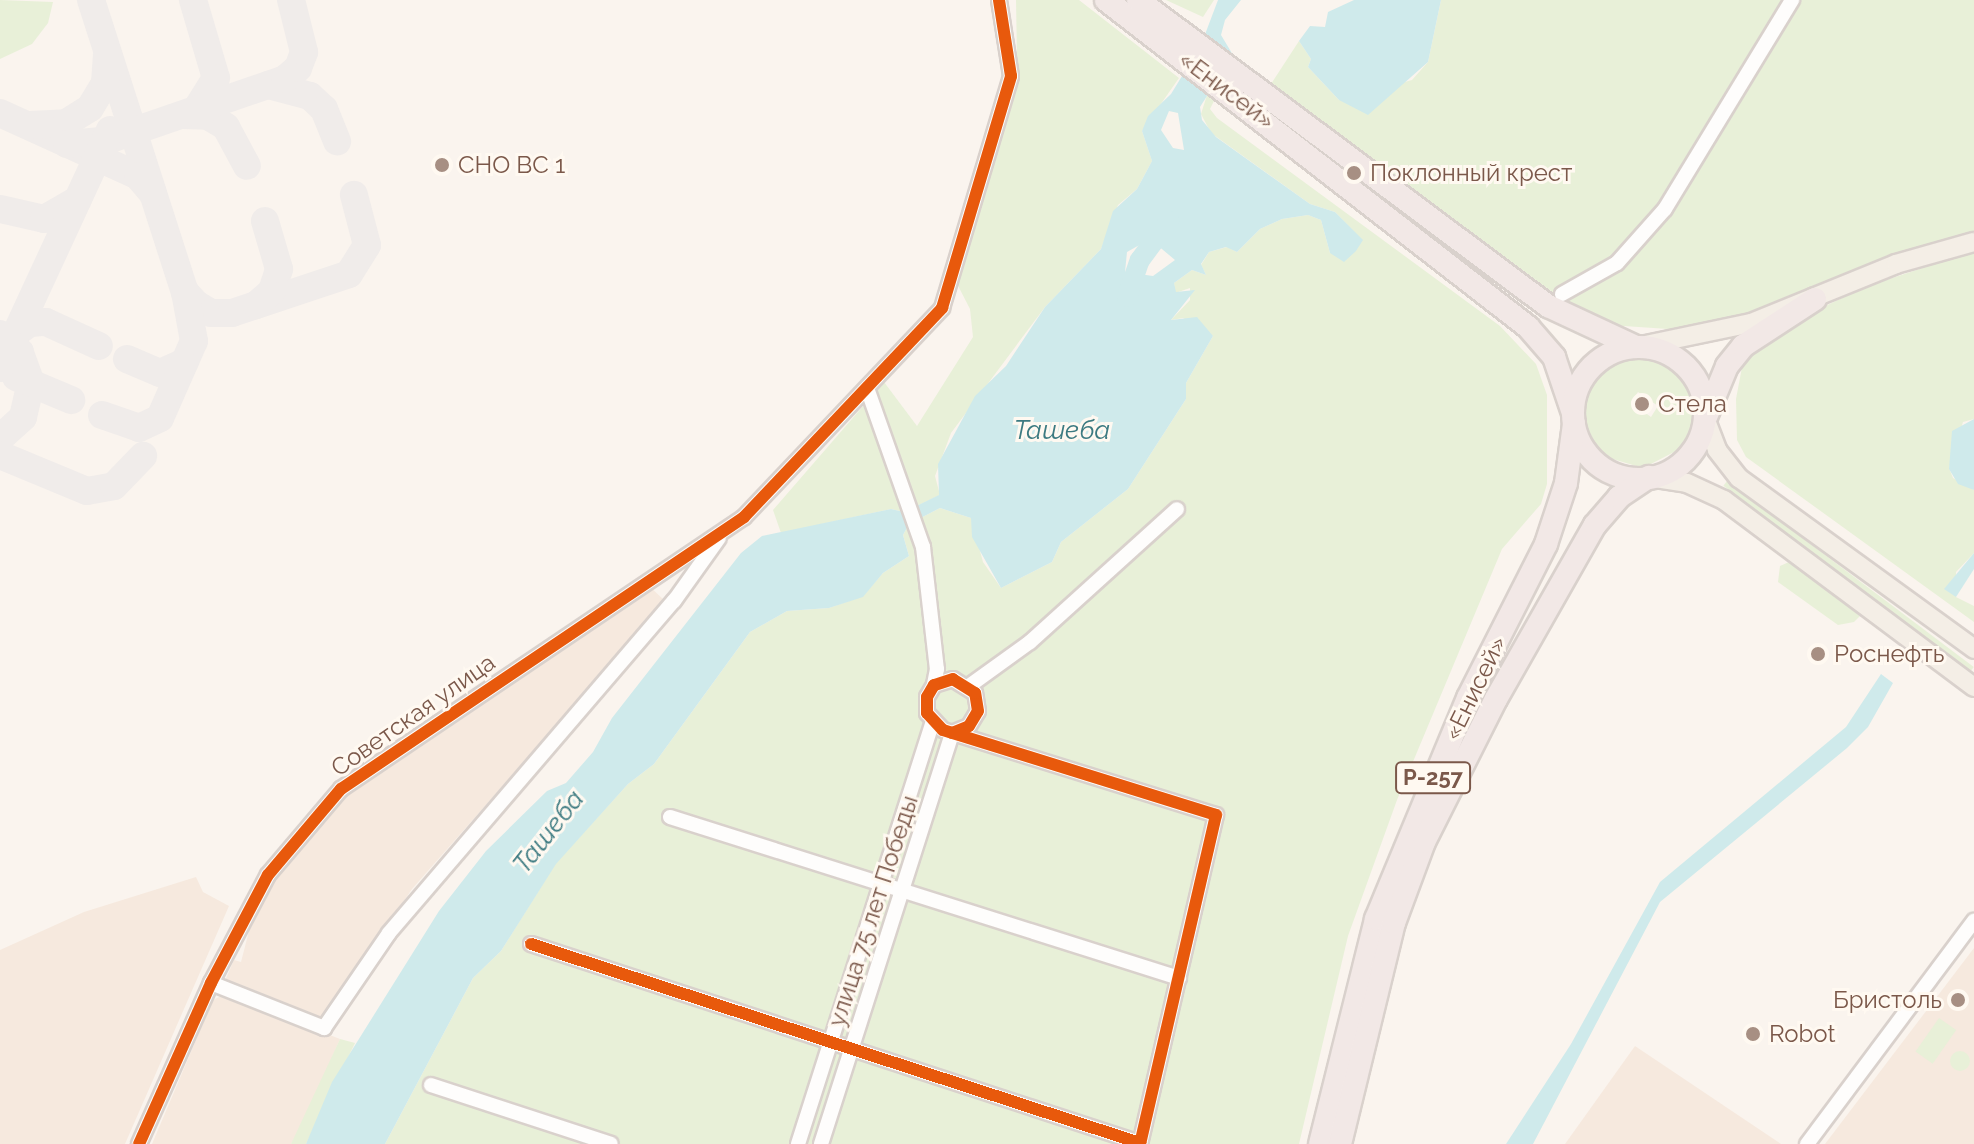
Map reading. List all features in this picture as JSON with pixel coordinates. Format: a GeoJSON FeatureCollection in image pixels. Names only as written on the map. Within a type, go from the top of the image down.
{"type":"FeatureCollection","features":[{"type":"Feature","properties":{"kind":"highway","name":"«Енисей»"},"geometry":{"type":"LineString","coordinates":[[1106,0],[1168,34],[1548,306],[1636,347],[1665,352],[1688,368],[1701,389],[1705,418],[1690,455],[1672,470],[1649,477],[1619,497],[1595,525],[1496,699],[1424,842],[1394,923],[1340,1144]]}},
{"type":"Feature","properties":{"kind":"highway","name":"«Енисей»"},"geometry":{"type":"LineString","coordinates":[[1138,0],[1168,34]]}},
{"type":"Feature","properties":{"kind":"highway","name":"«Енисей»"},"geometry":{"type":"LineString","coordinates":[[1240,88],[1540,337],[1559,368],[1586,452],[1600,466],[1622,477],[1649,477]]}},
{"type":"Feature","properties":{"kind":"highway"},"geometry":{"type":"LineString","coordinates":[[1705,418],[1727,366],[1743,346],[1815,299]]}},
{"type":"Feature","properties":{"kind":"highway","name":"«Енисей»"},"geometry":{"type":"LineString","coordinates":[[1320,1144],[1376,919],[1468,698],[1546,544],[1566,483],[1580,383],[1592,366],[1612,352],[1636,347]]}},
{"type":"Feature","properties":{"kind":"main road"},"geometry":{"type":"LineString","coordinates":[[1636,347],[1725,331],[1815,299],[1896,264],[1974,242]]}},
{"type":"Feature","properties":{"kind":"main road"},"geometry":{"type":"LineString","coordinates":[[1705,418],[1717,450],[1739,478],[1974,649]]}},
{"type":"Feature","properties":{"kind":"main road"},"geometry":{"type":"LineString","coordinates":[[1649,477],[1687,483],[1724,500],[1974,687]]}},
{"type":"Feature","properties":{"kind":"street"},"geometry":{"type":"LineString","coordinates":[[998,0],[1006,25]]}},
{"type":"Feature","properties":{"kind":"street"},"geometry":{"type":"LineString","coordinates":[[211,983],[324,1028],[389,933],[674,601],[724,531],[764,498],[942,308],[1011,76],[1007,0]]}},
{"type":"Feature","properties":{"kind":"street"},"geometry":{"type":"LineString","coordinates":[[1562,294],[1617,263],[1665,209],[1792,0]]}},
{"type":"Feature","properties":{"kind":"street"},"geometry":{"type":"LineString","coordinates":[[867,388],[919,527],[943,659],[953,679],[969,686],[978,711],[969,726],[952,733]]}},
{"type":"Feature","properties":{"kind":"street"},"geometry":{"type":"LineString","coordinates":[[969,686],[1030,642],[1177,509]]}},
{"type":"Feature","properties":{"kind":"street","name":"Советская улица"},"geometry":{"type":"LineString","coordinates":[[139,1144],[211,983],[268,875],[341,789],[724,531]]}},
{"type":"Feature","properties":{"kind":"street"},"geometry":{"type":"LineString","coordinates":[[531,944],[1140,1144],[1216,815],[952,733],[932,723],[926,705],[934,685],[923,547]]}},
{"type":"Feature","properties":{"kind":"street"},"geometry":{"type":"LineString","coordinates":[[934,685],[953,679]]}},
{"type":"Feature","properties":{"kind":"street","name":"улица 75 лет Победы"},"geometry":{"type":"LineString","coordinates":[[798,1144],[932,723]]}},
{"type":"Feature","properties":{"kind":"street","name":"улица 75 лет Победы"},"geometry":{"type":"LineString","coordinates":[[821,1144],[952,733]]}},
{"type":"Feature","properties":{"kind":"street"},"geometry":{"type":"LineString","coordinates":[[670,817],[1179,978]]}},
{"type":"Feature","properties":{"kind":"street"},"geometry":{"type":"LineString","coordinates":[[1807,1144],[1974,921]]}},
{"type":"Feature","properties":{"kind":"street"},"geometry":{"type":"LineString","coordinates":[[431,1085],[611,1144]]}},
{"type":"Feature","properties":{"kind":"shaded area"},"geometry":{"type":"Polygon","coordinates":[[[647,584],[665,601],[412,889],[323,1021],[224,983],[234,960],[241,962],[249,931],[275,876],[307,834],[356,787],[647,584]]]}},
{"type":"Feature","properties":{"kind":"shaded area"},"geometry":{"type":"Polygon","coordinates":[[[196,877],[203,892],[229,906],[125,1144],[0,1144],[0,950],[84,912],[196,877]]]}},
{"type":"Feature","properties":{"kind":"shaded area"},"geometry":{"type":"Polygon","coordinates":[[[1974,948],[1974,1144],[1825,1144],[1974,948]]]}},
{"type":"Feature","properties":{"kind":"shaded area"},"geometry":{"type":"Polygon","coordinates":[[[225,994],[340,1039],[304,1121],[291,1144],[152,1144],[213,1000],[225,994]]]}},
{"type":"Feature","properties":{"kind":"shaded area"},"geometry":{"type":"Polygon","coordinates":[[[1635,1046],[1781,1144],[1565,1144],[1635,1046]]]}},
{"type":"Feature","properties":{"kind":"green space"},"geometry":{"type":"Polygon","coordinates":[[[0,0],[53,2],[48,23],[32,44],[0,59],[0,0]]]}},
{"type":"Feature","properties":{"kind":"green space"},"geometry":{"type":"Polygon","coordinates":[[[1016,0],[1079,0],[1179,78],[1142,131],[1152,161],[1137,189],[1118,205],[1101,249],[1045,307],[951,433],[935,476],[940,495],[904,512],[891,509],[781,533],[773,510],[884,382],[917,426],[973,337],[970,309],[953,276],[1011,98],[1017,59],[1016,0]]]}},
{"type":"Feature","properties":{"kind":"green space"},"geometry":{"type":"Polygon","coordinates":[[[1166,0],[1214,0],[1203,17],[1166,0]]]}},
{"type":"Feature","properties":{"kind":"green space"},"geometry":{"type":"Polygon","coordinates":[[[1441,0],[1974,0],[1974,233],[1862,268],[1724,323],[1683,330],[1609,325],[1575,309],[1271,84],[1299,41],[1311,59],[1308,67],[1339,100],[1412,80],[1428,62],[1441,0]]]}},
{"type":"Feature","properties":{"kind":"green space"},"geometry":{"type":"Polygon","coordinates":[[[1207,95],[1214,101],[1210,109],[1217,118],[1500,326],[1536,364],[1547,395],[1547,484],[1541,504],[1502,549],[1397,800],[1348,936],[1299,1144],[385,1144],[473,978],[501,951],[556,863],[628,784],[654,764],[750,632],[787,611],[829,608],[863,596],[883,573],[909,556],[903,535],[909,524],[940,508],[971,518],[983,562],[1001,588],[1052,562],[1061,542],[1128,489],[1186,399],[1186,383],[1213,336],[1183,318],[1171,320],[1190,300],[1190,288],[1175,293],[1174,283],[1192,270],[1206,275],[1201,265],[1209,252],[1227,247],[1237,252],[1260,229],[1282,219],[1308,215],[1321,220],[1330,253],[1362,240],[1335,212],[1310,204],[1211,133],[1201,114],[1207,95]]]}},
{"type":"Feature","properties":{"kind":"green space"},"geometry":{"type":"Polygon","coordinates":[[[1974,251],[1974,419],[1963,422],[1949,468],[1953,478],[1974,490],[1974,553],[1956,572],[1956,597],[1974,606],[1974,622],[1746,457],[1737,440],[1736,399],[1743,362],[1790,323],[1865,287],[1974,251]]]}},
{"type":"Feature","properties":{"kind":"green space"},"geometry":{"type":"Polygon","coordinates":[[[1632,356],[1672,367],[1688,384],[1695,407],[1692,430],[1680,449],[1643,468],[1606,457],[1592,443],[1583,419],[1592,380],[1606,366],[1632,356]],[[1638,392],[1631,402],[1651,417],[1658,406],[1638,392]]]}},
{"type":"Feature","properties":{"kind":"green space"},"geometry":{"type":"Polygon","coordinates":[[[1727,481],[1974,667],[1970,672],[1723,486],[1727,481]]]}},
{"type":"Feature","properties":{"kind":"green space"},"geometry":{"type":"Polygon","coordinates":[[[1789,562],[1860,616],[1854,622],[1838,625],[1778,582],[1780,566],[1789,562]]]}},
{"type":"Feature","properties":{"kind":"green space"},"geometry":{"type":"Polygon","coordinates":[[[1939,1018],[1956,1030],[1933,1064],[1915,1052],[1939,1018]]]}},
{"type":"Feature","properties":{"kind":"green space"},"geometry":{"type":"Polygon","coordinates":[[[340,1039],[355,1043],[306,1144],[291,1144],[340,1039]]]}},
{"type":"Feature","properties":{"kind":"green space"},"geometry":{"type":"Polygon","coordinates":[[[1960,1051],[1967,1054],[1970,1061],[1967,1068],[1960,1071],[1953,1068],[1950,1061],[1953,1054],[1960,1051]]]}},
{"type":"Feature","properties":{"kind":"water","name":"Ташеба"},"geometry":{"type":"Polygon","coordinates":[[[1218,0],[1241,0],[1225,20],[1221,35],[1233,55],[1200,107],[1202,120],[1216,137],[1310,204],[1335,212],[1363,240],[1356,251],[1344,262],[1330,253],[1321,220],[1308,215],[1282,219],[1260,229],[1237,252],[1226,247],[1209,252],[1201,264],[1206,275],[1192,270],[1174,283],[1176,292],[1195,290],[1171,320],[1197,317],[1213,336],[1186,383],[1186,399],[1128,489],[1061,542],[1052,562],[1001,588],[972,537],[971,518],[940,508],[909,524],[903,535],[909,556],[883,573],[863,597],[829,608],[787,611],[750,632],[654,764],[628,784],[556,864],[501,951],[473,978],[385,1144],[306,1144],[332,1082],[439,911],[486,851],[547,791],[566,783],[593,752],[612,718],[741,553],[762,536],[891,509],[904,512],[939,495],[938,464],[975,396],[1006,366],[1045,307],[1101,249],[1113,211],[1137,189],[1152,161],[1142,131],[1148,116],[1171,94],[1201,45],[1218,0]],[[1169,111],[1161,130],[1173,148],[1184,150],[1178,113],[1169,111]],[[1150,239],[1127,252],[1125,272],[1153,276],[1175,260],[1150,239]]]}},
{"type":"Feature","properties":{"kind":"water"},"geometry":{"type":"Polygon","coordinates":[[[1354,0],[1441,0],[1428,62],[1368,115],[1339,100],[1308,67],[1311,59],[1299,41],[1310,26],[1325,27],[1328,12],[1354,0]]]}},
{"type":"Feature","properties":{"kind":"water"},"geometry":{"type":"Polygon","coordinates":[[[1974,419],[1974,490],[1958,484],[1949,469],[1952,431],[1974,419]]]}},
{"type":"Feature","properties":{"kind":"water"},"geometry":{"type":"Polygon","coordinates":[[[1974,553],[1974,569],[1956,597],[1944,589],[1974,553]]]}},
{"type":"Feature","properties":{"kind":"water"},"geometry":{"type":"Polygon","coordinates":[[[1881,674],[1893,683],[1868,727],[1847,748],[1660,902],[1533,1144],[1506,1144],[1571,1044],[1660,882],[1846,727],[1881,674]]]}},
{"type":"Feature","properties":{"kind":"waterway","name":"Ташеба"},"geometry":{"type":"LineString","coordinates":[[1127,297],[1140,260],[1169,221]]}},
{"type":"Feature","properties":{"kind":"taxiway"},"geometry":{"type":"LineString","coordinates":[[91,0],[185,292],[196,304],[211,313],[232,313],[349,274],[367,245],[354,195]]}},
{"type":"Feature","properties":{"kind":"taxiway"},"geometry":{"type":"LineString","coordinates":[[193,0],[216,78],[197,109]]}},
{"type":"Feature","properties":{"kind":"taxiway"},"geometry":{"type":"LineString","coordinates":[[67,144],[105,141],[285,79],[298,68],[304,52],[291,0]]}},
{"type":"Feature","properties":{"kind":"taxiway"},"geometry":{"type":"LineString","coordinates":[[30,125],[66,123],[90,108],[105,83],[107,56]]}},
{"type":"Feature","properties":{"kind":"taxiway"},"geometry":{"type":"LineString","coordinates":[[268,85],[310,96],[324,109],[337,141]]}},
{"type":"Feature","properties":{"kind":"taxiway"},"geometry":{"type":"LineString","coordinates":[[0,113],[138,176],[153,194]]}},
{"type":"Feature","properties":{"kind":"taxiway"},"geometry":{"type":"LineString","coordinates":[[183,115],[208,116],[226,127],[247,166]]}},
{"type":"Feature","properties":{"kind":"taxiway"},"geometry":{"type":"LineString","coordinates":[[0,368],[110,130]]}},
{"type":"Feature","properties":{"kind":"taxiway"},"geometry":{"type":"LineString","coordinates":[[0,209],[44,219],[78,199]]}},
{"type":"Feature","properties":{"kind":"taxiway"},"geometry":{"type":"LineString","coordinates":[[256,305],[272,291],[279,269],[265,221]]}},
{"type":"Feature","properties":{"kind":"taxiway"},"geometry":{"type":"LineString","coordinates":[[102,415],[139,428],[160,418],[194,341],[185,292]]}},
{"type":"Feature","properties":{"kind":"taxiway"},"geometry":{"type":"LineString","coordinates":[[16,333],[30,323],[46,322],[99,346]]}},
{"type":"Feature","properties":{"kind":"taxiway"},"geometry":{"type":"LineString","coordinates":[[0,334],[20,352],[31,383],[23,417],[0,438]]}},
{"type":"Feature","properties":{"kind":"taxiway"},"geometry":{"type":"LineString","coordinates":[[127,359],[160,373],[185,362]]}},
{"type":"Feature","properties":{"kind":"taxiway"},"geometry":{"type":"LineString","coordinates":[[16,377],[71,400]]}},
{"type":"Feature","properties":{"kind":"taxiway"},"geometry":{"type":"LineString","coordinates":[[0,455],[87,491],[114,486],[143,456]]}},
{"type":"Feature","properties":{"kind":"cycle path"},"geometry":{"type":"LineString","coordinates":[[139,1144],[211,983],[268,875],[341,789],[744,517],[942,308],[1011,76],[999,0]]}},
{"type":"Feature","properties":{"kind":"cycle path"},"geometry":{"type":"LineString","coordinates":[[952,733],[969,726],[978,711],[975,693],[953,679],[934,685],[927,697],[927,713],[943,730],[1216,815],[1140,1144]]}},
{"type":"Feature","properties":{"kind":"cycle path"},"geometry":{"type":"LineString","coordinates":[[531,944],[1140,1143]]}},
{"type":"Feature","properties":{"kind":"place","name":"СНО ВС 1"},"geometry":{"type":"Point","coordinates":[442,165]}},
{"type":"Feature","properties":{"kind":"place","name":"Поклонный крест"},"geometry":{"type":"Point","coordinates":[1354,173]}},
{"type":"Feature","properties":{"kind":"place","name":"Стела"},"geometry":{"type":"Point","coordinates":[1642,404]}},
{"type":"Feature","properties":{"kind":"place","name":"Роснефть"},"geometry":{"type":"Point","coordinates":[1818,654]}},
{"type":"Feature","properties":{"kind":"place","name":"Бристоль"},"geometry":{"type":"Point","coordinates":[1958,1000]}},
{"type":"Feature","properties":{"kind":"place","name":"Robot"},"geometry":{"type":"Point","coordinates":[1753,1034]}}]}
